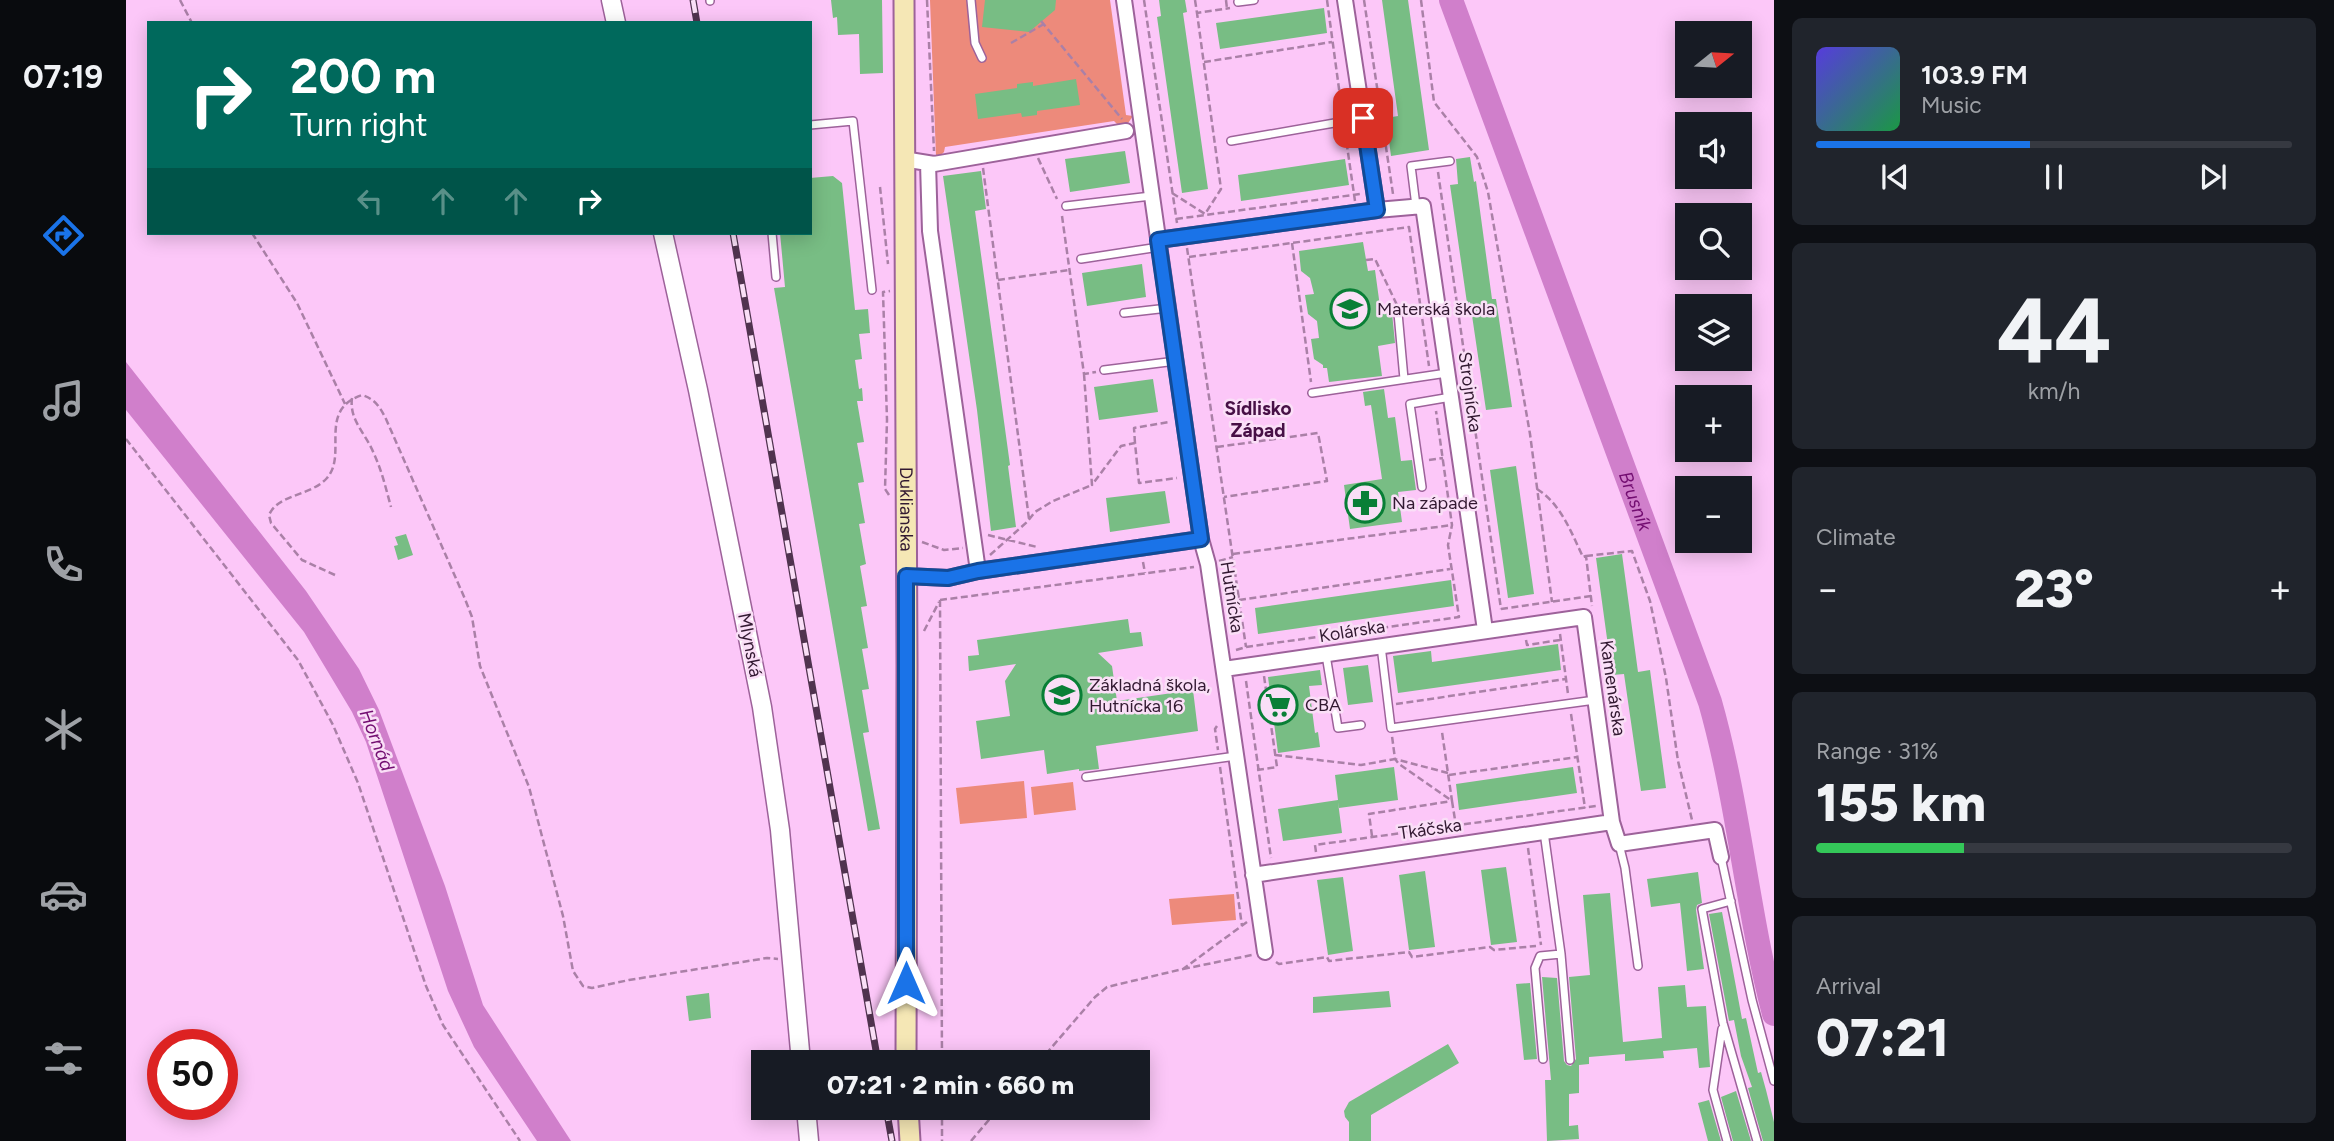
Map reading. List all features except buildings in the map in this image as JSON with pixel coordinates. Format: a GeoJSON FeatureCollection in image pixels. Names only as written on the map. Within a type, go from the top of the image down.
{"type":"FeatureCollection","features":[{"type":"Feature","properties":{"kind":"main road","name":"Duklianska"},"geometry":{"type":"LineString","coordinates":[[904,0],[906,1050]]}},
{"type":"Feature","properties":{"kind":"main road"},"geometry":{"type":"LineString","coordinates":[[909,1120],[910,1141]]}},
{"type":"Feature","properties":{"kind":"street"},"geometry":{"type":"LineString","coordinates":[[611,0],[616,21]]}},
{"type":"Feature","properties":{"kind":"street","name":"Hutnícka"},"geometry":{"type":"LineString","coordinates":[[1124,0],[1201,539],[1208,564],[1265,952]]}},
{"type":"Feature","properties":{"kind":"street"},"geometry":{"type":"LineString","coordinates":[[1345,0],[1377,210]]}},
{"type":"Feature","properties":{"kind":"street"},"geometry":{"type":"LineString","coordinates":[[903,159],[931,164],[981,157],[1036,148],[1124,126]]}},
{"type":"Feature","properties":{"kind":"street"},"geometry":{"type":"LineString","coordinates":[[931,164],[930,231],[978,540],[978,571]]}},
{"type":"Feature","properties":{"kind":"street","name":"Strojnícka"},"geometry":{"type":"LineString","coordinates":[[1416,206],[1423,205],[1485,630]]}},
{"type":"Feature","properties":{"kind":"street"},"geometry":{"type":"LineString","coordinates":[[1159,243],[1184,236],[1416,206]]}},
{"type":"Feature","properties":{"kind":"street","name":"Mlynská"},"geometry":{"type":"LineString","coordinates":[[663,235],[762,707],[780,830],[800,1050]]}},
{"type":"Feature","properties":{"kind":"street"},"geometry":{"type":"LineString","coordinates":[[906,576],[948,578],[978,571],[1201,539]]}},
{"type":"Feature","properties":{"kind":"street","name":"Kamenárska"},"geometry":{"type":"LineString","coordinates":[[1485,630],[1584,617],[1612,822],[1619,844]]}},
{"type":"Feature","properties":{"kind":"street","name":"Kolárska"},"geometry":{"type":"LineString","coordinates":[[1224,669],[1485,630]]}},
{"type":"Feature","properties":{"kind":"street","name":"Tkáčska"},"geometry":{"type":"LineString","coordinates":[[1253,875],[1612,822]]}},
{"type":"Feature","properties":{"kind":"street"},"geometry":{"type":"LineString","coordinates":[[1619,844],[1715,830],[1721,857]]}},
{"type":"Feature","properties":{"kind":"street"},"geometry":{"type":"LineString","coordinates":[[807,1120],[809,1141]]}},
{"type":"Feature","properties":{"kind":"lane"},"geometry":{"type":"LineString","coordinates":[[971,0],[975,43],[982,58]]}},
{"type":"Feature","properties":{"kind":"lane"},"geometry":{"type":"LineString","coordinates":[[1238,2],[1254,0]]}},
{"type":"Feature","properties":{"kind":"lane"},"geometry":{"type":"LineString","coordinates":[[1231,141],[1363,118]]}},
{"type":"Feature","properties":{"kind":"lane"},"geometry":{"type":"LineString","coordinates":[[812,125],[853,121],[872,290]]}},
{"type":"Feature","properties":{"kind":"lane"},"geometry":{"type":"LineString","coordinates":[[1416,206],[1411,166],[1450,161]]}},
{"type":"Feature","properties":{"kind":"lane"},"geometry":{"type":"LineString","coordinates":[[1066,206],[1152,196]]}},
{"type":"Feature","properties":{"kind":"lane"},"geometry":{"type":"LineString","coordinates":[[772,235],[776,277]]}},
{"type":"Feature","properties":{"kind":"lane"},"geometry":{"type":"LineString","coordinates":[[1081,259],[1159,243]]}},
{"type":"Feature","properties":{"kind":"lane"},"geometry":{"type":"LineString","coordinates":[[1124,313],[1168,308]]}},
{"type":"Feature","properties":{"kind":"lane"},"geometry":{"type":"LineString","coordinates":[[1398,313],[1404,379]]}},
{"type":"Feature","properties":{"kind":"lane"},"geometry":{"type":"LineString","coordinates":[[1104,370],[1175,361]]}},
{"type":"Feature","properties":{"kind":"lane"},"geometry":{"type":"LineString","coordinates":[[1312,393],[1448,373]]}},
{"type":"Feature","properties":{"kind":"lane"},"geometry":{"type":"LineString","coordinates":[[1422,487],[1410,404],[1451,397]]}},
{"type":"Feature","properties":{"kind":"lane"},"geometry":{"type":"LineString","coordinates":[[1381,646],[1391,728],[1595,700]]}},
{"type":"Feature","properties":{"kind":"lane"},"geometry":{"type":"LineString","coordinates":[[1326,654],[1338,728],[1361,725]]}},
{"type":"Feature","properties":{"kind":"lane"},"geometry":{"type":"LineString","coordinates":[[1086,777],[1236,756]]}},
{"type":"Feature","properties":{"kind":"lane"},"geometry":{"type":"LineString","coordinates":[[1544,832],[1561,954],[1570,1060]]}},
{"type":"Feature","properties":{"kind":"lane"},"geometry":{"type":"LineString","coordinates":[[1619,844],[1625,868],[1638,965]]}},
{"type":"Feature","properties":{"kind":"lane"},"geometry":{"type":"LineString","coordinates":[[1721,857],[1752,1000],[1774,1080]]}},
{"type":"Feature","properties":{"kind":"lane"},"geometry":{"type":"LineString","coordinates":[[1731,901],[1702,909],[1723,1023],[1757,1141]]}},
{"type":"Feature","properties":{"kind":"lane"},"geometry":{"type":"LineString","coordinates":[[1543,1059],[1535,968],[1540,956],[1561,954]]}},
{"type":"Feature","properties":{"kind":"lane"},"geometry":{"type":"LineString","coordinates":[[1723,1023],[1713,1090],[1727,1141]]}},
{"type":"Feature","properties":{"kind":"path"},"geometry":{"type":"LineString","coordinates":[[180,0],[191,21]]}},
{"type":"Feature","properties":{"kind":"path"},"geometry":{"type":"LineString","coordinates":[[927,0],[931,164]]}},
{"type":"Feature","properties":{"kind":"path"},"geometry":{"type":"LineString","coordinates":[[1143,0],[1176,219],[1392,190]]}},
{"type":"Feature","properties":{"kind":"path"},"geometry":{"type":"LineString","coordinates":[[1195,0],[1221,189],[1205,214]]}},
{"type":"Feature","properties":{"kind":"path"},"geometry":{"type":"LineString","coordinates":[[1197,13],[1227,9],[1226,0]]}},
{"type":"Feature","properties":{"kind":"path"},"geometry":{"type":"LineString","coordinates":[[1327,0],[1357,213]]}},
{"type":"Feature","properties":{"kind":"path"},"geometry":{"type":"LineString","coordinates":[[1364,0],[1400,229]]}},
{"type":"Feature","properties":{"kind":"path"},"geometry":{"type":"LineString","coordinates":[[1421,0],[1434,102],[1478,158],[1488,192],[1530,434],[1552,602]]}},
{"type":"Feature","properties":{"kind":"path"},"geometry":{"type":"LineString","coordinates":[[1011,43],[1043,23],[1124,126]]}},
{"type":"Feature","properties":{"kind":"path"},"geometry":{"type":"LineString","coordinates":[[1204,62],[1333,42]]}},
{"type":"Feature","properties":{"kind":"path"},"geometry":{"type":"LineString","coordinates":[[1036,148],[1041,166],[1060,206],[1084,374],[1092,485]]}},
{"type":"Feature","properties":{"kind":"path"},"geometry":{"type":"LineString","coordinates":[[981,157],[1030,519]]}},
{"type":"Feature","properties":{"kind":"path"},"geometry":{"type":"LineString","coordinates":[[1437,163],[1501,609]]}},
{"type":"Feature","properties":{"kind":"path"},"geometry":{"type":"LineString","coordinates":[[880,187],[888,265]]}},
{"type":"Feature","properties":{"kind":"path"},"geometry":{"type":"LineString","coordinates":[[1172,194],[1205,214]]}},
{"type":"Feature","properties":{"kind":"path"},"geometry":{"type":"LineString","coordinates":[[1189,257],[1409,227],[1430,375]]}},
{"type":"Feature","properties":{"kind":"path"},"geometry":{"type":"LineString","coordinates":[[253,235],[297,303],[345,404]]}},
{"type":"Feature","properties":{"kind":"path"},"geometry":{"type":"LineString","coordinates":[[1184,236],[1246,647]]}},
{"type":"Feature","properties":{"kind":"path"},"geometry":{"type":"LineString","coordinates":[[1292,243],[1312,393]]}},
{"type":"Feature","properties":{"kind":"path"},"geometry":{"type":"LineString","coordinates":[[1366,260],[1375,259],[1397,305],[1398,313]]}},
{"type":"Feature","properties":{"kind":"path"},"geometry":{"type":"LineString","coordinates":[[998,280],[1069,270]]}},
{"type":"Feature","properties":{"kind":"path"},"geometry":{"type":"LineString","coordinates":[[890,291],[883,292],[887,407],[885,489],[891,499]]}},
{"type":"Feature","properties":{"kind":"path"},"geometry":{"type":"LineString","coordinates":[[1084,374],[1104,370]]}},
{"type":"Feature","properties":{"kind":"path"},"geometry":{"type":"LineString","coordinates":[[335,575],[302,560],[271,523],[268,515],[272,507],[313,488],[327,478],[332,466],[337,416],[352,398],[362,395],[372,398],[379,405],[466,599],[480,666],[529,787],[577,981],[592,988],[629,979],[767,958],[792,960]]}},
{"type":"Feature","properties":{"kind":"path"},"geometry":{"type":"LineString","coordinates":[[352,398],[351,410],[380,467],[390,507]]}},
{"type":"Feature","properties":{"kind":"path"},"geometry":{"type":"LineString","coordinates":[[1233,651],[1459,617],[1448,545],[1451,525],[1435,399]]}},
{"type":"Feature","properties":{"kind":"path"},"geometry":{"type":"LineString","coordinates":[[1176,421],[1134,428],[1139,483],[1184,478]]}},
{"type":"Feature","properties":{"kind":"path"},"geometry":{"type":"LineString","coordinates":[[1217,447],[1318,433],[1327,481],[1224,497]]}},
{"type":"Feature","properties":{"kind":"path"},"geometry":{"type":"LineString","coordinates":[[126,439],[298,660],[333,725],[358,783],[426,986],[443,1025],[520,1141]]}},
{"type":"Feature","properties":{"kind":"path"},"geometry":{"type":"LineString","coordinates":[[988,558],[1035,512],[1053,501],[1092,485],[1121,446],[1135,443]]}},
{"type":"Feature","properties":{"kind":"path"},"geometry":{"type":"LineString","coordinates":[[1418,462],[1443,458]]}},
{"type":"Feature","properties":{"kind":"path"},"geometry":{"type":"LineString","coordinates":[[1537,489],[1550,497],[1583,557],[1632,551],[1650,601],[1666,677],[1678,761],[1695,832]]}},
{"type":"Feature","properties":{"kind":"path"},"geometry":{"type":"LineString","coordinates":[[1232,554],[1451,525]]}},
{"type":"Feature","properties":{"kind":"path"},"geometry":{"type":"LineString","coordinates":[[912,538],[944,550],[978,540],[1008,540],[1037,547],[1039,556]]}},
{"type":"Feature","properties":{"kind":"path"},"geometry":{"type":"LineString","coordinates":[[940,600],[1199,567]]}},
{"type":"Feature","properties":{"kind":"path"},"geometry":{"type":"LineString","coordinates":[[1239,600],[1452,569]]}},
{"type":"Feature","properties":{"kind":"path"},"geometry":{"type":"LineString","coordinates":[[1482,611],[1591,596]]}},
{"type":"Feature","properties":{"kind":"path"},"geometry":{"type":"LineString","coordinates":[[919,640],[940,600]]}},
{"type":"Feature","properties":{"kind":"path"},"geometry":{"type":"LineString","coordinates":[[940,600],[942,1050]]}},
{"type":"Feature","properties":{"kind":"path"},"geometry":{"type":"LineString","coordinates":[[1559,630],[1585,808]]}},
{"type":"Feature","properties":{"kind":"path"},"geometry":{"type":"LineString","coordinates":[[1526,635],[1527,645],[1560,640]]}},
{"type":"Feature","properties":{"kind":"path"},"geometry":{"type":"LineString","coordinates":[[1239,649],[1271,859],[1275,860]]}},
{"type":"Feature","properties":{"kind":"path"},"geometry":{"type":"LineString","coordinates":[[1238,773],[1277,767],[1264,679]]}},
{"type":"Feature","properties":{"kind":"path"},"geometry":{"type":"LineString","coordinates":[[1388,705],[1566,679]]}},
{"type":"Feature","properties":{"kind":"path"},"geometry":{"type":"LineString","coordinates":[[1221,721],[1215,729],[1242,926]]}},
{"type":"Feature","properties":{"kind":"path"},"geometry":{"type":"LineString","coordinates":[[1440,721],[1456,826]]}},
{"type":"Feature","properties":{"kind":"path"},"geometry":{"type":"LineString","coordinates":[[1391,728],[1395,759],[1399,764],[1452,801]]}},
{"type":"Feature","properties":{"kind":"path"},"geometry":{"type":"LineString","coordinates":[[1275,755],[1361,765],[1395,759],[1448,774],[1577,757]]}},
{"type":"Feature","properties":{"kind":"path"},"geometry":{"type":"LineString","coordinates":[[1374,856],[1369,814],[1452,801]]}},
{"type":"Feature","properties":{"kind":"path"},"geometry":{"type":"LineString","coordinates":[[1316,854],[1315,845],[1610,804]]}},
{"type":"Feature","properties":{"kind":"path"},"geometry":{"type":"LineString","coordinates":[[1526,834],[1543,956]]}},
{"type":"Feature","properties":{"kind":"path"},"geometry":{"type":"LineString","coordinates":[[1049,1050],[1095,997],[1107,987],[1183,969],[1259,913]]}},
{"type":"Feature","properties":{"kind":"path"},"geometry":{"type":"LineString","coordinates":[[1327,957],[1329,961],[1409,952],[1412,957],[1490,947],[1494,950],[1541,945]]}},
{"type":"Feature","properties":{"kind":"path"},"geometry":{"type":"LineString","coordinates":[[942,1120],[942,1141]]}},
{"type":"Feature","properties":{"kind":"path"},"geometry":{"type":"LineString","coordinates":[[971,1141],[989,1120]]}},
{"type":"Feature","properties":{"kind":"shaded area"},"geometry":{"type":"Polygon","coordinates":[[[930,0],[1110,0],[1126,115],[1133,116],[1126,126],[1118,125],[1114,121],[945,147],[940,156],[936,156],[930,0]]]}},
{"type":"Feature","properties":{"kind":"shaded area"},"geometry":{"type":"Polygon","coordinates":[[[1024,781],[1027,818],[960,824],[956,788],[1024,781]]]}},
{"type":"Feature","properties":{"kind":"shaded area"},"geometry":{"type":"Polygon","coordinates":[[[1073,782],[1076,810],[1034,815],[1031,787],[1073,782]]]}},
{"type":"Feature","properties":{"kind":"shaded area"},"geometry":{"type":"Polygon","coordinates":[[[1234,894],[1236,920],[1172,925],[1169,899],[1234,894]]]}},
{"type":"Feature","properties":{"kind":"water","name":"Hornád"},"geometry":{"type":"Polygon","coordinates":[[[126,362],[306,591],[359,669],[379,710],[445,886],[483,1005],[571,1141],[537,1141],[474,1047],[448,991],[366,742],[352,712],[304,632],[126,410],[126,362]]]}},
{"type":"Feature","properties":{"kind":"waterway","name":"Brusník"},"geometry":{"type":"LineString","coordinates":[[1451,0],[1710,702],[1720,740],[1774,1014]]}},
{"type":"Feature","properties":{"kind":"railway"},"geometry":{"type":"LineString","coordinates":[[693,0],[697,21]]}},
{"type":"Feature","properties":{"kind":"railway"},"geometry":{"type":"LineString","coordinates":[[733,235],[876,1050]]}},
{"type":"Feature","properties":{"kind":"railway"},"geometry":{"type":"LineString","coordinates":[[888,1120],[892,1141]]}},
{"type":"Feature","properties":{"kind":"place","name":"Materská škola"},"geometry":{"type":"Point","coordinates":[1350,309]}},
{"type":"Feature","properties":{"kind":"place","name":"Na západe"},"geometry":{"type":"Point","coordinates":[1365,503]}},
{"type":"Feature","properties":{"kind":"place","name":"Základná škola, Hutnícka 16"},"geometry":{"type":"Point","coordinates":[1062,695]}},
{"type":"Feature","properties":{"kind":"place","name":"CBA"},"geometry":{"type":"Point","coordinates":[1278,705]}},
{"type":"Feature","properties":{"kind":"district","name":"Sídlisko Západ"},"geometry":{"type":"Point","coordinates":[1258,419]}},
{"type":"Feature","properties":{"kind":"route"},"geometry":{"type":"LineString","coordinates":[[906,983],[906,576],[948,578],[978,571],[1201,539],[1158,240],[1377,210],[1363,118]]}}]}
